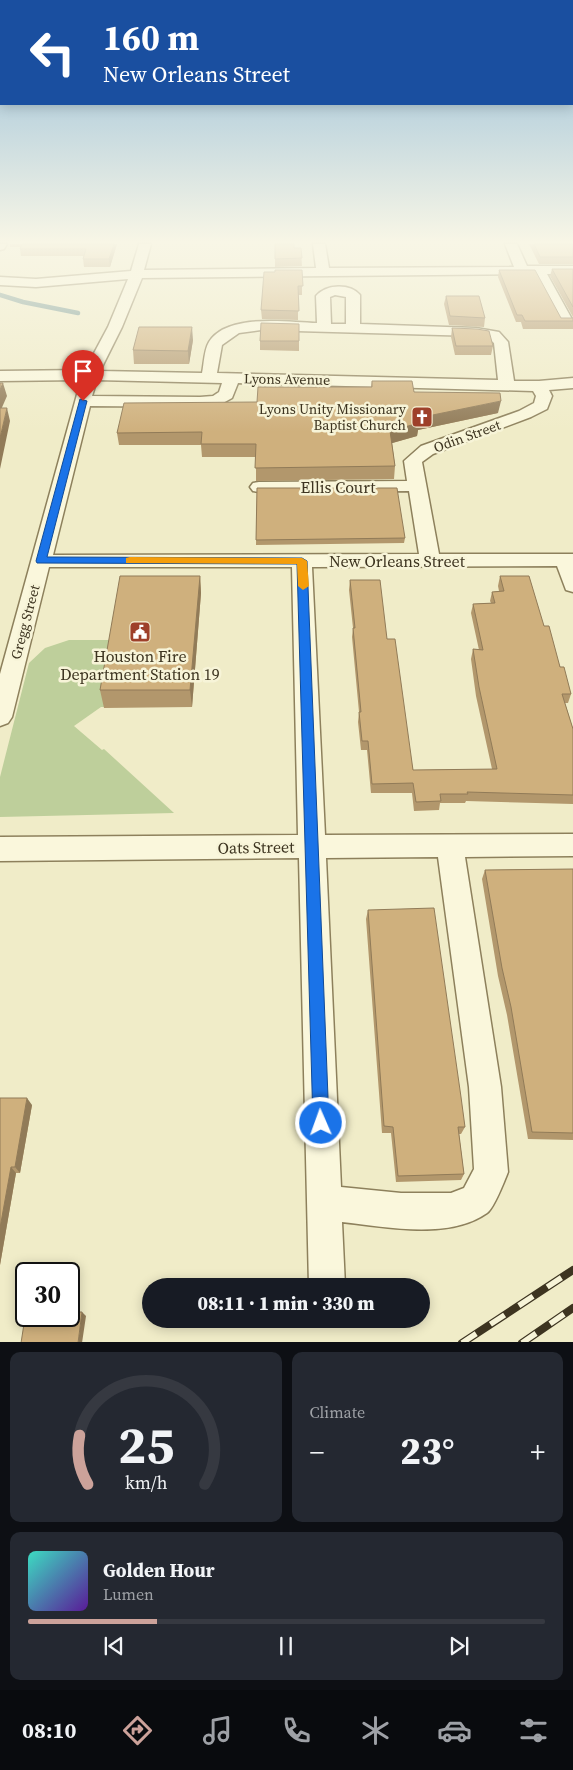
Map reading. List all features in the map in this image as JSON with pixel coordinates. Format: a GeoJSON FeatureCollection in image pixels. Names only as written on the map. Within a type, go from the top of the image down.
{"type":"FeatureCollection","features":[{"type":"Feature","properties":{"kind":"street","name":"Gregg Street"},"geometry":{"type":"LineString","coordinates":[[0,717],[90,375],[114,332],[124,307]]}},
{"type":"Feature","properties":{"kind":"street"},"geometry":{"type":"LineString","coordinates":[[323,307],[324,328]]}},
{"type":"Feature","properties":{"kind":"street"},"geometry":{"type":"LineString","coordinates":[[353,328],[354,307]]}},
{"type":"Feature","properties":{"kind":"street"},"geometry":{"type":"LineString","coordinates":[[558,307],[566,321]]}},
{"type":"Feature","properties":{"kind":"street"},"geometry":{"type":"LineString","coordinates":[[209,378],[216,344],[235,329],[261,326],[476,332],[494,335],[500,342],[506,378]]}},
{"type":"Feature","properties":{"kind":"street"},"geometry":{"type":"LineString","coordinates":[[83,401],[218,400],[226,395],[232,370],[212,362]]}},
{"type":"Feature","properties":{"kind":"street"},"geometry":{"type":"LineString","coordinates":[[485,369],[506,378]]}},
{"type":"Feature","properties":{"kind":"street","name":"Lyons Avenue"},"geometry":{"type":"LineString","coordinates":[[0,376],[90,375],[209,378],[232,370],[506,378],[539,386],[573,383]]}},
{"type":"Feature","properties":{"kind":"street","name":"Odin Street"},"geometry":{"type":"LineString","coordinates":[[430,560],[413,461],[427,450],[525,414],[540,406],[544,396],[539,386]]}},
{"type":"Feature","properties":{"kind":"street","name":"Ellis Court"},"geometry":{"type":"LineString","coordinates":[[260,487],[416,486]]}},
{"type":"Feature","properties":{"kind":"street"},"geometry":{"type":"LineString","coordinates":[[569,560],[573,585]]}},
{"type":"Feature","properties":{"kind":"street","name":"New Orleans Street"},"geometry":{"type":"LineString","coordinates":[[41,561],[569,560]]}},
{"type":"Feature","properties":{"kind":"street"},"geometry":{"type":"LineString","coordinates":[[302,561],[327,1278]]}},
{"type":"Feature","properties":{"kind":"street","name":"Oats Street"},"geometry":{"type":"LineString","coordinates":[[0,849],[573,845]]}},
{"type":"Feature","properties":{"kind":"street"},"geometry":{"type":"LineString","coordinates":[[323,1202],[401,1211],[453,1211],[476,1200],[491,1172],[485,1087],[450,846]]}},
{"type":"Feature","properties":{"kind":"green space"},"geometry":{"type":"Polygon","coordinates":[[[69,640],[116,640],[105,707],[101,707],[74,726],[102,750],[104,749],[174,813],[0,817],[0,777],[29,663],[45,648],[69,640]]]}},
{"type":"Feature","properties":{"kind":"building"},"geometry":{"type":"Polygon","coordinates":[[[261,307],[299,307],[299,311],[261,310],[261,307]]]}},
{"type":"Feature","properties":{"kind":"building"},"geometry":{"type":"Polygon","coordinates":[[[448,307],[482,307],[485,318],[450,316],[448,307]]]}},
{"type":"Feature","properties":{"kind":"building"},"geometry":{"type":"Polygon","coordinates":[[[514,307],[555,307],[561,318],[573,318],[573,321],[525,321],[522,315],[517,315],[514,307]]]}},
{"type":"Feature","properties":{"kind":"building"},"geometry":{"type":"Polygon","coordinates":[[[261,323],[299,324],[299,341],[260,341],[261,323]]]}},
{"type":"Feature","properties":{"kind":"building"},"geometry":{"type":"Polygon","coordinates":[[[139,327],[192,327],[188,351],[133,350],[139,327]]]}},
{"type":"Feature","properties":{"kind":"building"},"geometry":{"type":"Polygon","coordinates":[[[452,328],[489,331],[493,346],[456,346],[452,328]]]}},
{"type":"Feature","properties":{"kind":"building"},"geometry":{"type":"Polygon","coordinates":[[[372,381],[412,381],[414,392],[500,393],[501,401],[418,418],[419,423],[390,431],[395,466],[255,468],[256,444],[201,444],[202,432],[117,433],[124,403],[257,402],[258,387],[372,387],[372,381]]]}},
{"type":"Feature","properties":{"kind":"building"},"geometry":{"type":"Polygon","coordinates":[[[0,408],[7,408],[0,438],[0,408]]]}},
{"type":"Feature","properties":{"kind":"building"},"geometry":{"type":"Polygon","coordinates":[[[257,488],[397,488],[405,538],[256,540],[257,488]]]}},
{"type":"Feature","properties":{"kind":"building"},"geometry":{"type":"Polygon","coordinates":[[[120,576],[200,576],[190,690],[100,690],[120,576]]]}},
{"type":"Feature","properties":{"kind":"building"},"geometry":{"type":"Polygon","coordinates":[[[500,576],[529,576],[544,626],[549,626],[560,667],[564,667],[571,694],[562,694],[573,729],[573,795],[467,792],[468,794],[440,794],[441,801],[416,802],[413,783],[372,784],[368,741],[362,741],[350,580],[380,580],[387,639],[395,639],[413,770],[497,769],[479,687],[473,649],[483,650],[473,604],[495,603],[492,592],[504,591],[500,576]]]}},
{"type":"Feature","properties":{"kind":"building"},"geometry":{"type":"Polygon","coordinates":[[[573,869],[573,1133],[532,1132],[485,870],[573,869]]]}},
{"type":"Feature","properties":{"kind":"building"},"geometry":{"type":"Polygon","coordinates":[[[434,908],[465,1127],[458,1127],[464,1174],[398,1176],[393,1127],[384,1126],[368,910],[434,908]]]}},
{"type":"Feature","properties":{"kind":"building"},"geometry":{"type":"Polygon","coordinates":[[[0,1098],[27,1098],[15,1167],[11,1167],[0,1228],[0,1098]]]}},
{"type":"Feature","properties":{"kind":"building"},"geometry":{"type":"Polygon","coordinates":[[[80,1312],[82,1312],[78,1342],[21,1342],[24,1327],[80,1327],[80,1312]]]}},
{"type":"Feature","properties":{"kind":"waterway"},"geometry":{"type":"LineString","coordinates":[[46,307],[78,313]]}},
{"type":"Feature","properties":{"kind":"railway"},"geometry":{"type":"LineString","coordinates":[[464,1342],[573,1270]]}},
{"type":"Feature","properties":{"kind":"railway"},"geometry":{"type":"LineString","coordinates":[[523,1342],[573,1308]]}},
{"type":"Feature","properties":{"kind":"slow traffic"},"geometry":{"type":"LineString","coordinates":[[130,560],[302,561],[303,586]]}},
{"type":"Feature","properties":{"kind":"place","name":"Lyons Unity Missionary Baptist Church"},"geometry":{"type":"Point","coordinates":[422,417]}},
{"type":"Feature","properties":{"kind":"place","name":"Houston Fire Department Station 19"},"geometry":{"type":"Point","coordinates":[140,632]}},
{"type":"Feature","properties":{"kind":"route"},"geometry":{"type":"LineString","coordinates":[[83,401],[41,561],[302,561],[321,1123]]}}]}
